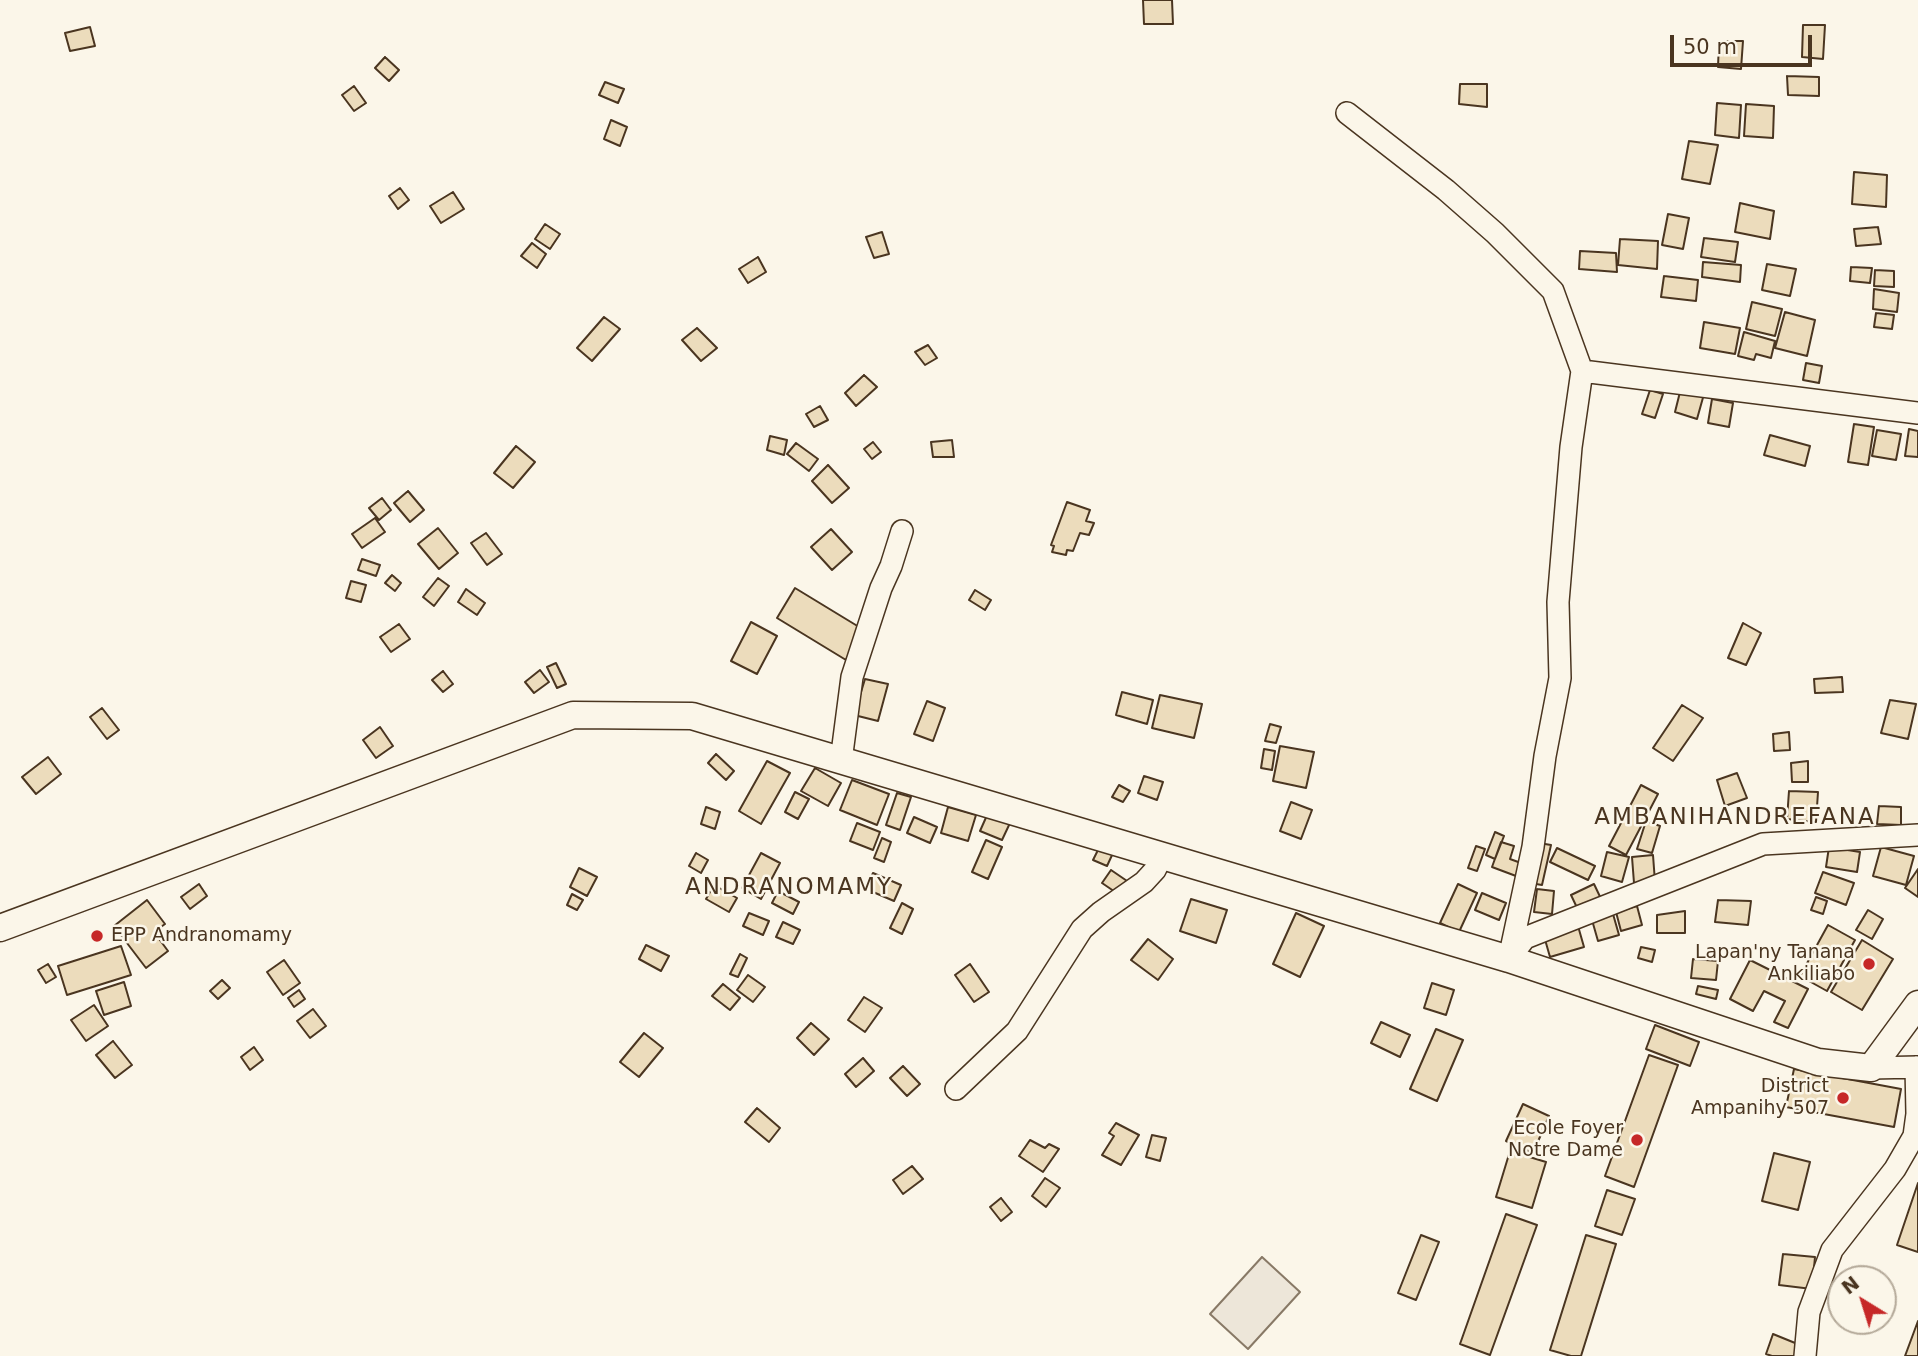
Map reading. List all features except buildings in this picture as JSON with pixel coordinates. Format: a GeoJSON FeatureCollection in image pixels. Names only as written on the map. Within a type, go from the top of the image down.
{"type":"FeatureCollection","features":[{"type":"Feature","properties":{"kind":"main road"},"geometry":{"type":"LineString","coordinates":[[4,922],[573,715],[692,716],[1509,959],[1818,1062],[1871,1068],[1918,1004]]}},
{"type":"Feature","properties":{"kind":"street"},"geometry":{"type":"LineString","coordinates":[[1347,113],[1456,198],[1553,291],[1582,370],[1571,447],[1558,602],[1560,678],[1545,756],[1533,846],[1509,959]]}},
{"type":"Feature","properties":{"kind":"street"},"geometry":{"type":"LineString","coordinates":[[1582,370],[1918,413]]}},
{"type":"Feature","properties":{"kind":"street"},"geometry":{"type":"LineString","coordinates":[[841,761],[852,677],[902,531]]}},
{"type":"Feature","properties":{"kind":"street"},"geometry":{"type":"LineString","coordinates":[[1509,959],[1525,938],[1763,844],[1918,835]]}},
{"type":"Feature","properties":{"kind":"street"},"geometry":{"type":"LineString","coordinates":[[956,1089],[1017,1031],[1082,929],[1144,882],[1162,856]]}},
{"type":"Feature","properties":{"kind":"street"},"geometry":{"type":"LineString","coordinates":[[1805,1356],[1809,1312],[1832,1250],[1895,1169],[1914,1136],[1917,1067],[1871,1068]]}},
{"type":"Feature","properties":{"kind":"shaded area"},"geometry":{"type":"Polygon","coordinates":[[[1262,1257],[1300,1292],[1248,1349],[1210,1314],[1262,1257]]]}},
{"type":"Feature","properties":{"kind":"place","name":"EPP Andranomamy"},"geometry":{"type":"Point","coordinates":[97,936]}},
{"type":"Feature","properties":{"kind":"place","name":"Lapan'ny Tanana Ankiliabo"},"geometry":{"type":"Point","coordinates":[1869,964]}},
{"type":"Feature","properties":{"kind":"place","name":"District Ampanihy 507"},"geometry":{"type":"Point","coordinates":[1843,1098]}},
{"type":"Feature","properties":{"kind":"place","name":"Ecole Foyer Notre Dame"},"geometry":{"type":"Point","coordinates":[1637,1140]}},
{"type":"Feature","properties":{"kind":"district","name":"AMBANIHANDREFANA"},"geometry":{"type":"Point","coordinates":[1735,818]}},
{"type":"Feature","properties":{"kind":"district","name":"ANDRANOMAMY"},"geometry":{"type":"Point","coordinates":[789,888]}}]}
